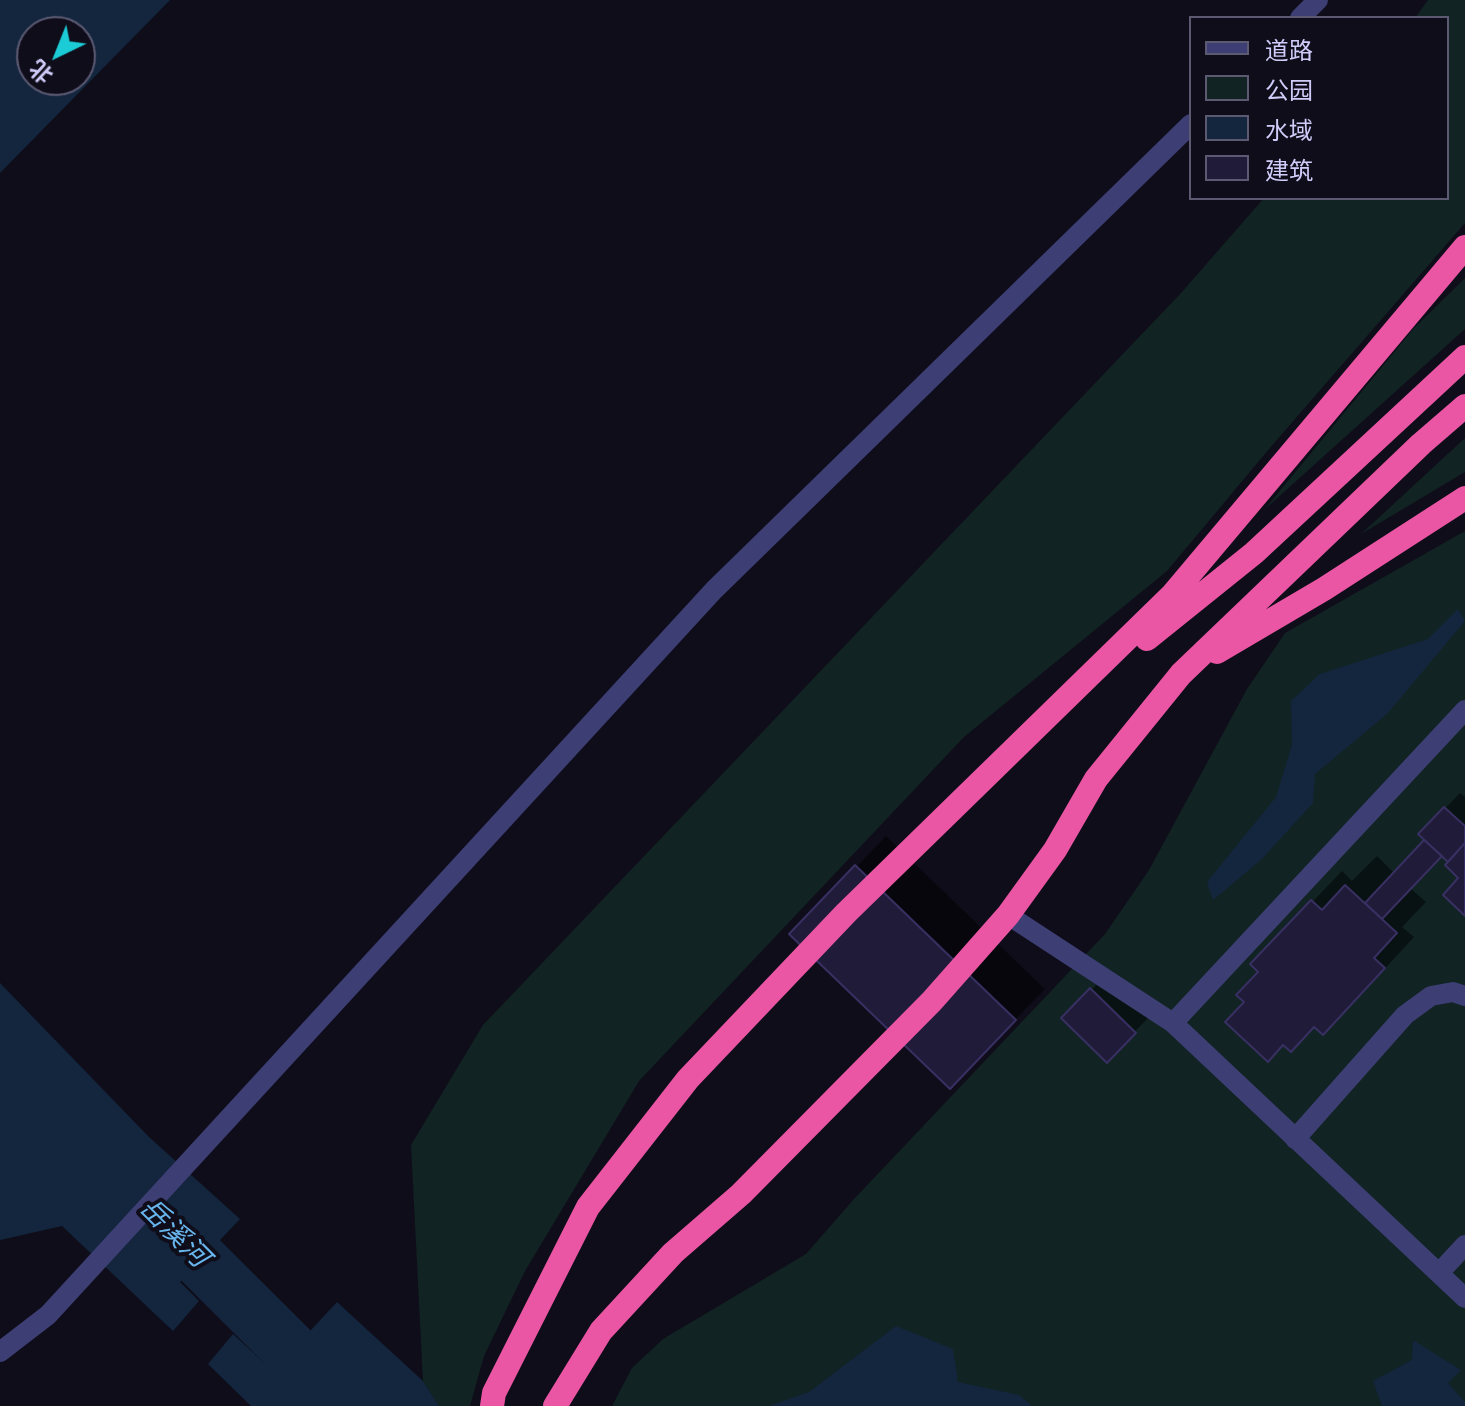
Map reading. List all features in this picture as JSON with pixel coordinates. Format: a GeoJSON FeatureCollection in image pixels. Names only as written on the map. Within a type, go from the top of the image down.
{"type":"FeatureCollection","features":[{"type":"Feature","properties":{"kind":"highway"},"geometry":{"type":"LineString","coordinates":[[492,1406],[494,1393],[588,1207],[688,1079],[846,913],[1173,594],[1465,247]]}},
{"type":"Feature","properties":{"kind":"highway"},"geometry":{"type":"LineString","coordinates":[[1037,729],[1254,553],[1465,357]]}},
{"type":"Feature","properties":{"kind":"highway"},"geometry":{"type":"LineString","coordinates":[[555,1406],[601,1331],[673,1253],[741,1194],[932,1001],[1008,915],[1055,850],[1096,779],[1181,674],[1465,406]]}},
{"type":"Feature","properties":{"kind":"highway"},"geometry":{"type":"LineString","coordinates":[[1181,674],[1324,589],[1465,498]]}},
{"type":"Feature","properties":{"kind":"street"},"geometry":{"type":"LineString","coordinates":[[1302,16],[1318,0]]}},
{"type":"Feature","properties":{"kind":"street"},"geometry":{"type":"LineString","coordinates":[[0,1352],[48,1315],[714,590],[1189,126]]}},
{"type":"Feature","properties":{"kind":"street"},"geometry":{"type":"LineString","coordinates":[[1173,1023],[1465,710]]}},
{"type":"Feature","properties":{"kind":"street"},"geometry":{"type":"LineString","coordinates":[[1008,915],[1173,1023],[1465,1298]]}},
{"type":"Feature","properties":{"kind":"street"},"geometry":{"type":"LineString","coordinates":[[1295,1139],[1405,1015],[1431,996],[1453,992],[1465,996]]}},
{"type":"Feature","properties":{"kind":"street"},"geometry":{"type":"LineString","coordinates":[[1439,1273],[1465,1245]]}},
{"type":"Feature","properties":{"kind":"green space"},"geometry":{"type":"Polygon","coordinates":[[[1428,0],[1465,0],[1465,223],[1167,571],[964,737],[639,1081],[525,1271],[484,1356],[470,1406],[439,1406],[423,1381],[411,1145],[483,1025],[1181,293],[1262,200],[1449,200],[1449,16],[1416,16],[1428,0]]]}},
{"type":"Feature","properties":{"kind":"green space"},"geometry":{"type":"Polygon","coordinates":[[[1465,278],[1465,329],[1264,510],[1414,328],[1465,278]]]}},
{"type":"Feature","properties":{"kind":"green space"},"geometry":{"type":"Polygon","coordinates":[[[1465,438],[1465,472],[1361,534],[1465,438]]]}},
{"type":"Feature","properties":{"kind":"green space"},"geometry":{"type":"Polygon","coordinates":[[[1465,531],[1465,1406],[612,1406],[632,1368],[663,1339],[806,1254],[854,1199],[1105,934],[1149,870],[1247,689],[1285,633],[1465,531]]]}},
{"type":"Feature","properties":{"kind":"water"},"geometry":{"type":"Polygon","coordinates":[[[0,0],[170,0],[96,75],[96,16],[16,16],[16,96],[76,96],[0,173],[0,0]]]}},
{"type":"Feature","properties":{"kind":"water"},"geometry":{"type":"Polygon","coordinates":[[[1458,609],[1465,621],[1388,713],[1315,774],[1313,803],[1261,860],[1213,900],[1207,882],[1276,797],[1292,745],[1291,701],[1320,674],[1428,639],[1458,609]]]}},
{"type":"Feature","properties":{"kind":"water"},"geometry":{"type":"Polygon","coordinates":[[[0,983],[149,1137],[240,1219],[180,1282],[199,1301],[173,1331],[62,1226],[0,1240],[0,983]]]}},
{"type":"Feature","properties":{"kind":"water"},"geometry":{"type":"Polygon","coordinates":[[[337,1302],[423,1381],[439,1406],[251,1406],[208,1364],[233,1334],[273,1371],[337,1302]]]}},
{"type":"Feature","properties":{"kind":"water"},"geometry":{"type":"Polygon","coordinates":[[[896,1326],[953,1349],[958,1382],[1019,1395],[1032,1406],[769,1406],[809,1392],[896,1326]]]}},
{"type":"Feature","properties":{"kind":"water"},"geometry":{"type":"Polygon","coordinates":[[[1413,1340],[1461,1370],[1448,1383],[1465,1406],[1382,1406],[1373,1381],[1412,1360],[1413,1340]]]}},
{"type":"Feature","properties":{"kind":"building"},"geometry":{"type":"Polygon","coordinates":[[[1444,807],[1465,826],[1465,843],[1448,862],[1418,834],[1444,807]]]}},
{"type":"Feature","properties":{"kind":"building"},"geometry":{"type":"Polygon","coordinates":[[[1424,840],[1442,856],[1382,919],[1365,903],[1424,840]]]}},
{"type":"Feature","properties":{"kind":"building"},"geometry":{"type":"Polygon","coordinates":[[[1465,843],[1465,916],[1443,895],[1458,878],[1445,865],[1465,843]]]}},
{"type":"Feature","properties":{"kind":"building"},"geometry":{"type":"Polygon","coordinates":[[[855,865],[1016,1020],[950,1089],[789,934],[855,865]]]}},
{"type":"Feature","properties":{"kind":"building"},"geometry":{"type":"Polygon","coordinates":[[[1345,885],[1397,933],[1374,958],[1385,968],[1323,1035],[1314,1027],[1291,1052],[1283,1045],[1268,1062],[1225,1022],[1244,1002],[1236,995],[1258,972],[1250,964],[1311,900],[1322,910],[1345,885]]]}},
{"type":"Feature","properties":{"kind":"building"},"geometry":{"type":"Polygon","coordinates":[[[1090,988],[1136,1033],[1107,1063],[1061,1018],[1090,988]]]}},
{"type":"Feature","properties":{"kind":"waterway","name":"岳溪河"},"geometry":{"type":"LineString","coordinates":[[147,1207],[347,1406]]}}]}
